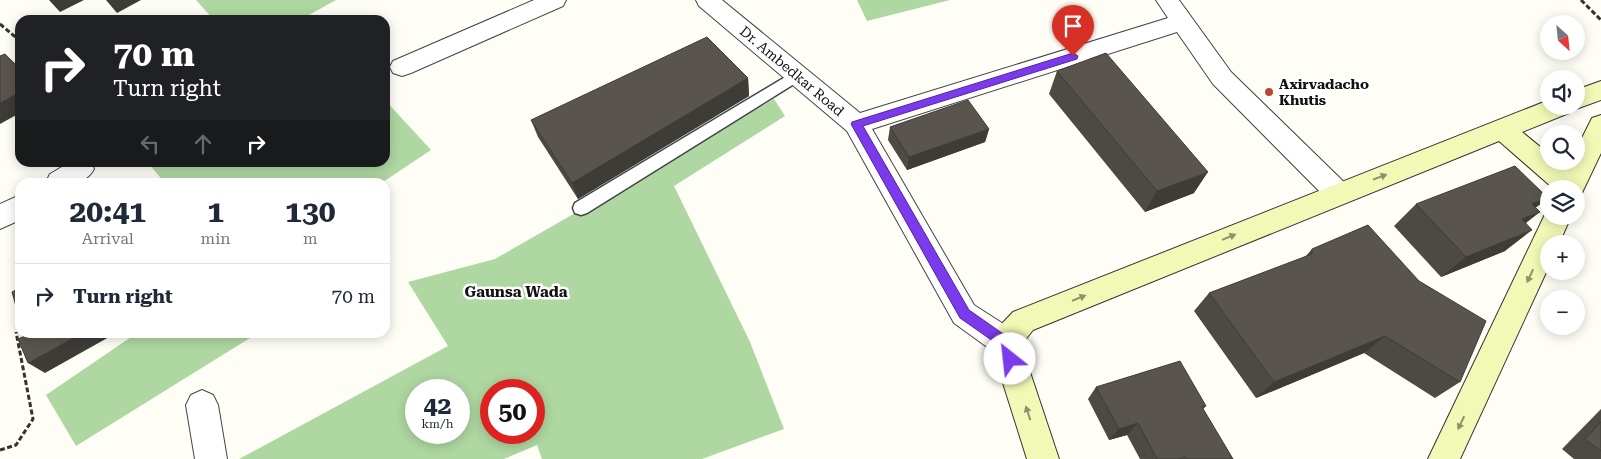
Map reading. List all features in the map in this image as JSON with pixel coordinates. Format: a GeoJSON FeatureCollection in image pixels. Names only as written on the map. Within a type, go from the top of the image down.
{"type":"FeatureCollection","features":[{"type":"Feature","properties":{"kind":"main road"},"geometry":{"type":"LineString","coordinates":[[1585,96],[1601,90]]}},
{"type":"Feature","properties":{"kind":"main road"},"geometry":{"type":"LineString","coordinates":[[1043,459],[1005,342],[1023,321],[1338,193],[1540,114]]}},
{"type":"Feature","properties":{"kind":"main road"},"geometry":{"type":"LineString","coordinates":[[1575,180],[1601,125]]}},
{"type":"Feature","properties":{"kind":"main road"},"geometry":{"type":"LineString","coordinates":[[1502,129],[1562,180]]}},
{"type":"Feature","properties":{"kind":"main road"},"geometry":{"type":"LineString","coordinates":[[1444,459],[1554,225]]}},
{"type":"Feature","properties":{"kind":"street"},"geometry":{"type":"LineString","coordinates":[[402,67],[555,0]]}},
{"type":"Feature","properties":{"kind":"street","name":"Dr. Ambedkar Road"},"geometry":{"type":"LineString","coordinates":[[707,0],[856,124],[964,314],[1005,342]]}},
{"type":"Feature","properties":{"kind":"street"},"geometry":{"type":"LineString","coordinates":[[1167,0],[1222,78],[1338,193]]}},
{"type":"Feature","properties":{"kind":"street"},"geometry":{"type":"LineString","coordinates":[[856,124],[1182,22]]}},
{"type":"Feature","properties":{"kind":"street"},"geometry":{"type":"LineString","coordinates":[[0,218],[15,209]]}},
{"type":"Feature","properties":{"kind":"street"},"geometry":{"type":"LineString","coordinates":[[202,405],[211,459]]}},
{"type":"Feature","properties":{"kind":"lane"},"geometry":{"type":"LineString","coordinates":[[581,208],[797,76]]}},
{"type":"Feature","properties":{"kind":"path"},"geometry":{"type":"LineString","coordinates":[[1581,0],[1601,20]]}},
{"type":"Feature","properties":{"kind":"path"},"geometry":{"type":"LineString","coordinates":[[0,24],[15,36]]}},
{"type":"Feature","properties":{"kind":"path"},"geometry":{"type":"LineString","coordinates":[[0,450],[16,445],[33,420],[17,338]]}},
{"type":"Feature","properties":{"kind":"green space"},"geometry":{"type":"Polygon","coordinates":[[[196,0],[336,0],[309,15],[210,15],[196,0]]]}},
{"type":"Feature","properties":{"kind":"green space"},"geometry":{"type":"Polygon","coordinates":[[[857,0],[950,0],[867,21],[857,0]]]}},
{"type":"Feature","properties":{"kind":"green space"},"geometry":{"type":"Polygon","coordinates":[[[774,99],[785,116],[674,186],[750,342],[784,429],[702,459],[542,459],[537,445],[504,459],[239,459],[448,346],[408,282],[495,259],[774,99]]]}},
{"type":"Feature","properties":{"kind":"green space"},"geometry":{"type":"Polygon","coordinates":[[[390,105],[431,150],[389,178],[161,178],[151,167],[390,167],[390,105]]]}},
{"type":"Feature","properties":{"kind":"green space"},"geometry":{"type":"Polygon","coordinates":[[[130,338],[250,338],[76,446],[46,395],[130,338]]]}},
{"type":"Feature","properties":{"kind":"building"},"geometry":{"type":"Polygon","coordinates":[[[707,37],[748,78],[572,183],[531,120],[707,37]]]}},
{"type":"Feature","properties":{"kind":"building"},"geometry":{"type":"Polygon","coordinates":[[[1106,53],[1208,172],[1157,191],[1057,71],[1106,53]]]}},
{"type":"Feature","properties":{"kind":"building"},"geometry":{"type":"Polygon","coordinates":[[[5,54],[15,65],[15,95],[0,103],[0,56],[5,54]]]}},
{"type":"Feature","properties":{"kind":"building"},"geometry":{"type":"Polygon","coordinates":[[[968,100],[989,129],[909,157],[890,127],[968,100]]]}},
{"type":"Feature","properties":{"kind":"building"},"geometry":{"type":"Polygon","coordinates":[[[1515,166],[1540,190],[1540,201],[1532,204],[1540,212],[1522,219],[1532,230],[1466,257],[1416,204],[1515,166]]]}},
{"type":"Feature","properties":{"kind":"building"},"geometry":{"type":"Polygon","coordinates":[[[1368,225],[1419,281],[1486,321],[1460,382],[1385,336],[1274,382],[1209,293],[1312,254],[1312,249],[1368,225]]]}},
{"type":"Feature","properties":{"kind":"building"},"geometry":{"type":"Polygon","coordinates":[[[15,290],[15,302],[12,292],[15,290]]]}},
{"type":"Feature","properties":{"kind":"building"},"geometry":{"type":"Polygon","coordinates":[[[20,338],[73,338],[28,363],[18,339],[20,338]]]}},
{"type":"Feature","properties":{"kind":"building"},"geometry":{"type":"Polygon","coordinates":[[[1180,361],[1206,406],[1202,407],[1233,459],[1187,459],[1185,457],[1179,459],[1157,459],[1138,423],[1119,429],[1096,387],[1180,361]]]}},
{"type":"Feature","properties":{"kind":"building"},"geometry":{"type":"Polygon","coordinates":[[[1601,422],[1601,451],[1585,439],[1601,422]]]}},
{"type":"Feature","properties":{"kind":"place","name":"Axirvadacho Khutis"},"geometry":{"type":"Point","coordinates":[1269,92]}},
{"type":"Feature","properties":{"kind":"district","name":"Gaunsa Wada"},"geometry":{"type":"Point","coordinates":[516,292]}},
{"type":"Feature","properties":{"kind":"route"},"geometry":{"type":"LineString","coordinates":[[1010,359],[1005,342],[964,314],[856,124],[1073,56]]}}]}
